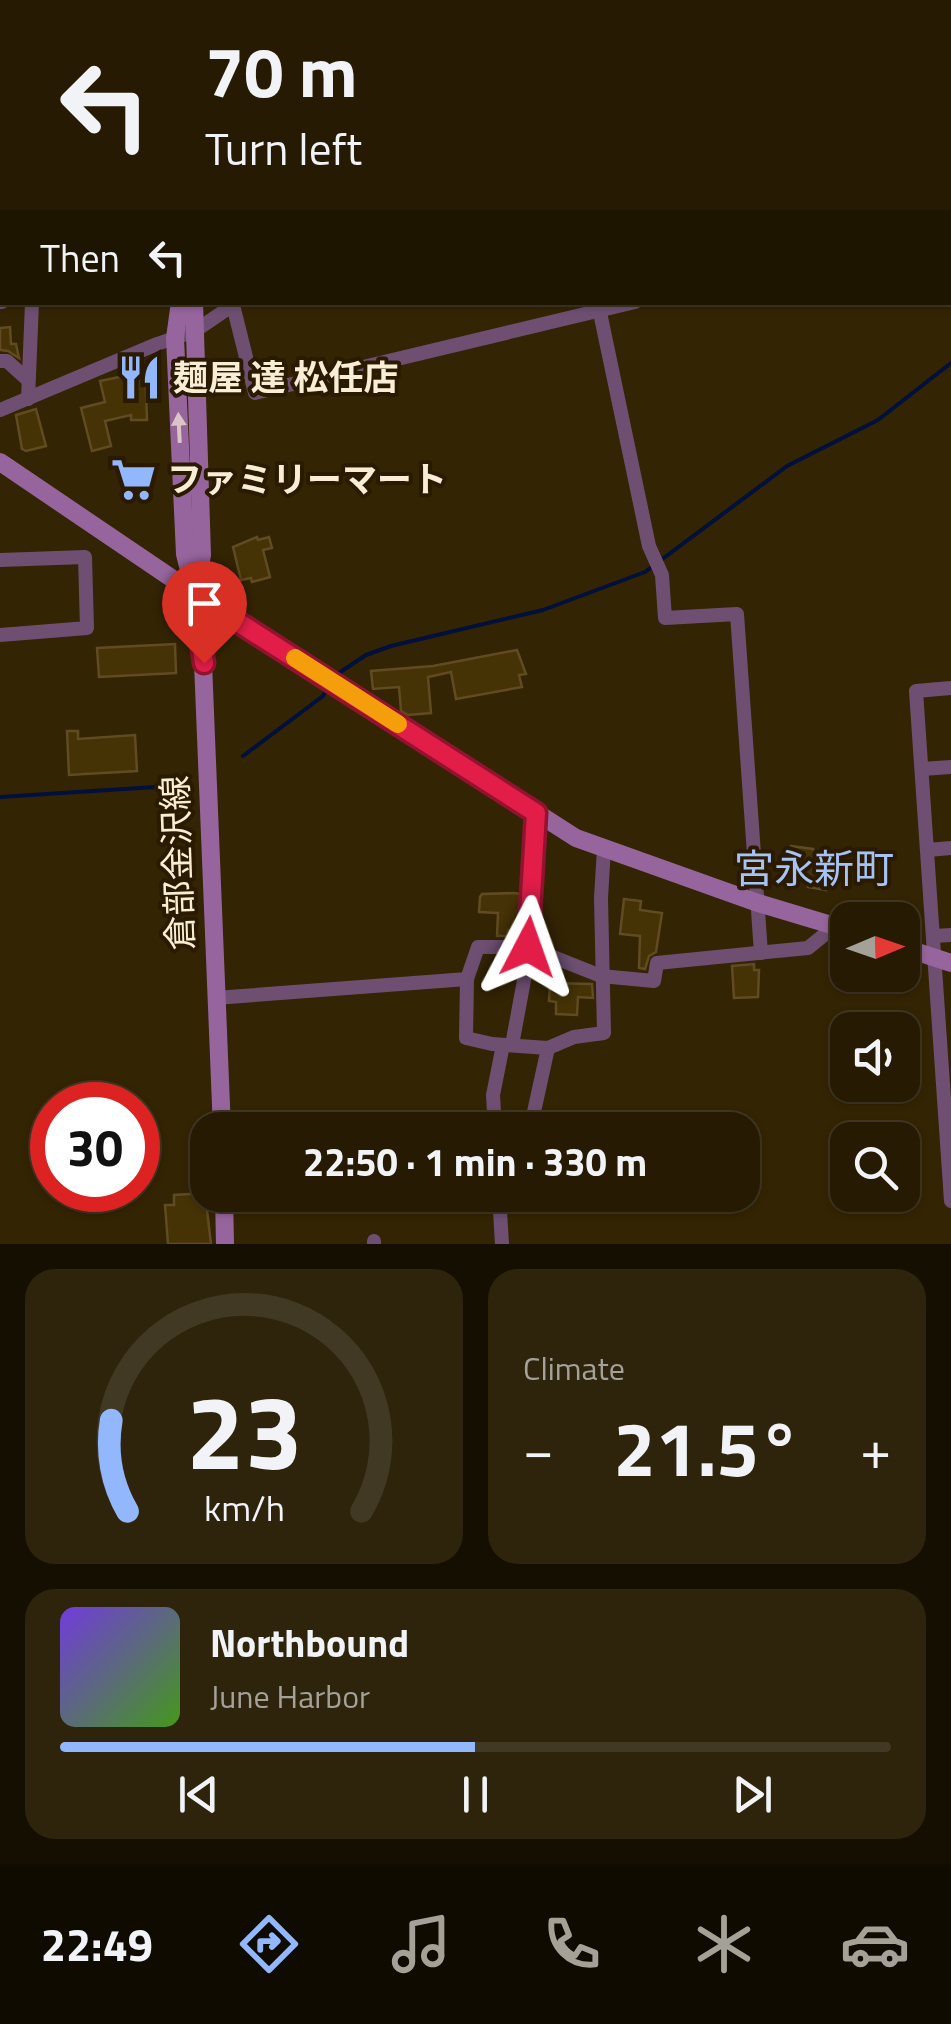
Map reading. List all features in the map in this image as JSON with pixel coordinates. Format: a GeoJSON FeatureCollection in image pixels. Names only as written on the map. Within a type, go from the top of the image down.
{"type":"FeatureCollection","features":[{"type":"Feature","properties":{"kind":"main road","name":"倉部金沢線"},"geometry":{"type":"LineString","coordinates":[[180,305],[175,338],[185,554],[204,663],[221,1112]]}},
{"type":"Feature","properties":{"kind":"main road","name":"倉部金沢線"},"geometry":{"type":"LineString","coordinates":[[194,305],[202,555],[194,594]]}},
{"type":"Feature","properties":{"kind":"main road"},"geometry":{"type":"LineString","coordinates":[[0,462],[194,594],[576,838],[830,925]]}},
{"type":"Feature","properties":{"kind":"main road"},"geometry":{"type":"LineString","coordinates":[[920,954],[944,961]]}},
{"type":"Feature","properties":{"kind":"main road"},"geometry":{"type":"LineString","coordinates":[[224,1212],[225,1244]]}},
{"type":"Feature","properties":{"kind":"street"},"geometry":{"type":"LineString","coordinates":[[28,399],[31,305]]}},
{"type":"Feature","properties":{"kind":"street"},"geometry":{"type":"LineString","coordinates":[[0,410],[194,331],[236,305]]}},
{"type":"Feature","properties":{"kind":"street"},"geometry":{"type":"LineString","coordinates":[[238,305],[255,393],[598,307],[649,546],[662,574],[664,618],[737,614],[762,953]]}},
{"type":"Feature","properties":{"kind":"street"},"geometry":{"type":"LineString","coordinates":[[0,361],[7,360],[28,380]]}},
{"type":"Feature","properties":{"kind":"street"},"geometry":{"type":"LineString","coordinates":[[0,560],[85,557],[87,628],[0,635]]}},
{"type":"Feature","properties":{"kind":"street"},"geometry":{"type":"LineString","coordinates":[[951,688],[916,691],[934,936],[944,961],[951,1200]]}},
{"type":"Feature","properties":{"kind":"street"},"geometry":{"type":"LineString","coordinates":[[922,769],[951,767]]}},
{"type":"Feature","properties":{"kind":"street"},"geometry":{"type":"LineString","coordinates":[[494,1112],[493,1095],[529,948],[536,813]]}},
{"type":"Feature","properties":{"kind":"street"},"geometry":{"type":"LineString","coordinates":[[604,848],[602,976],[604,1032],[574,1037],[548,1048],[466,1038],[467,979],[478,948],[529,948],[602,976],[654,981],[658,963],[808,948],[830,935]]}},
{"type":"Feature","properties":{"kind":"street"},"geometry":{"type":"LineString","coordinates":[[928,850],[951,848]]}},
{"type":"Feature","properties":{"kind":"street"},"geometry":{"type":"LineString","coordinates":[[934,936],[951,935]]}},
{"type":"Feature","properties":{"kind":"street"},"geometry":{"type":"LineString","coordinates":[[215,998],[467,979]]}},
{"type":"Feature","properties":{"kind":"street"},"geometry":{"type":"LineString","coordinates":[[534,1112],[548,1048]]}},
{"type":"Feature","properties":{"kind":"street"},"geometry":{"type":"LineString","coordinates":[[500,1212],[502,1244]]}},
{"type":"Feature","properties":{"kind":"building"},"geometry":{"type":"Polygon","coordinates":[[[10,327],[11,344],[16,344],[19,358],[0,350],[0,328],[10,327]]]}},
{"type":"Feature","properties":{"kind":"building"},"geometry":{"type":"Polygon","coordinates":[[[145,366],[147,420],[131,420],[131,415],[105,421],[111,446],[92,451],[81,408],[105,402],[100,381],[129,375],[130,367],[145,366]]]}},
{"type":"Feature","properties":{"kind":"building"},"geometry":{"type":"Polygon","coordinates":[[[36,409],[46,446],[26,451],[22,449],[16,415],[36,409]]]}},
{"type":"Feature","properties":{"kind":"building"},"geometry":{"type":"Polygon","coordinates":[[[257,537],[269,537],[272,548],[263,550],[270,577],[252,582],[251,578],[241,580],[233,547],[257,537]]]}},
{"type":"Feature","properties":{"kind":"building"},"geometry":{"type":"Polygon","coordinates":[[[175,644],[176,673],[99,677],[97,648],[175,644]]]}},
{"type":"Feature","properties":{"kind":"building"},"geometry":{"type":"Polygon","coordinates":[[[517,650],[526,674],[519,675],[522,687],[456,699],[451,672],[428,677],[431,713],[408,715],[401,711],[399,687],[373,689],[371,671],[433,666],[517,650]]]}},
{"type":"Feature","properties":{"kind":"building"},"geometry":{"type":"Polygon","coordinates":[[[67,731],[78,731],[78,739],[135,735],[137,771],[69,775],[67,731]]]}},
{"type":"Feature","properties":{"kind":"building"},"geometry":{"type":"Polygon","coordinates":[[[791,846],[813,849],[817,857],[836,860],[826,890],[808,887],[809,879],[797,877],[800,859],[789,857],[791,846]]]}},
{"type":"Feature","properties":{"kind":"building"},"geometry":{"type":"Polygon","coordinates":[[[521,894],[518,931],[508,930],[507,936],[497,936],[498,913],[479,912],[480,897],[521,894]]]}},
{"type":"Feature","properties":{"kind":"building"},"geometry":{"type":"Polygon","coordinates":[[[624,899],[641,901],[640,910],[662,913],[656,952],[649,956],[645,969],[639,968],[640,936],[620,934],[624,899]]]}},
{"type":"Feature","properties":{"kind":"building"},"geometry":{"type":"Polygon","coordinates":[[[754,964],[754,970],[759,970],[758,997],[734,998],[732,966],[754,964]]]}},
{"type":"Feature","properties":{"kind":"building"},"geometry":{"type":"Polygon","coordinates":[[[550,983],[592,984],[593,998],[578,997],[577,1015],[556,1014],[556,1002],[549,1001],[550,983]]]}},
{"type":"Feature","properties":{"kind":"building"},"geometry":{"type":"Polygon","coordinates":[[[190,1194],[190,1212],[207,1212],[211,1244],[168,1244],[165,1205],[174,1205],[174,1195],[190,1194]]]}},
{"type":"Feature","properties":{"kind":"waterway"},"geometry":{"type":"LineString","coordinates":[[336,675],[366,655],[391,646],[543,610],[645,572],[787,466],[878,420],[951,363]]}},
{"type":"Feature","properties":{"kind":"waterway"},"geometry":{"type":"LineString","coordinates":[[243,756],[323,696],[328,687]]}},
{"type":"Feature","properties":{"kind":"waterway"},"geometry":{"type":"LineString","coordinates":[[0,797],[171,786]]}},
{"type":"Feature","properties":{"kind":"slow traffic"},"geometry":{"type":"LineString","coordinates":[[295,658],[398,724]]}},
{"type":"Feature","properties":{"kind":"place","name":"麺屋 達 松任店"},"geometry":{"type":"Point","coordinates":[140,377]}},
{"type":"Feature","properties":{"kind":"place","name":"ファミリーマート"},"geometry":{"type":"Point","coordinates":[134,479]}},
{"type":"Feature","properties":{"kind":"district","name":"宮永新町"},"geometry":{"type":"Point","coordinates":[814,868]}},
{"type":"Feature","properties":{"kind":"route"},"geometry":{"type":"LineString","coordinates":[[204,663],[194,594],[536,813],[528,947]]}}]}
